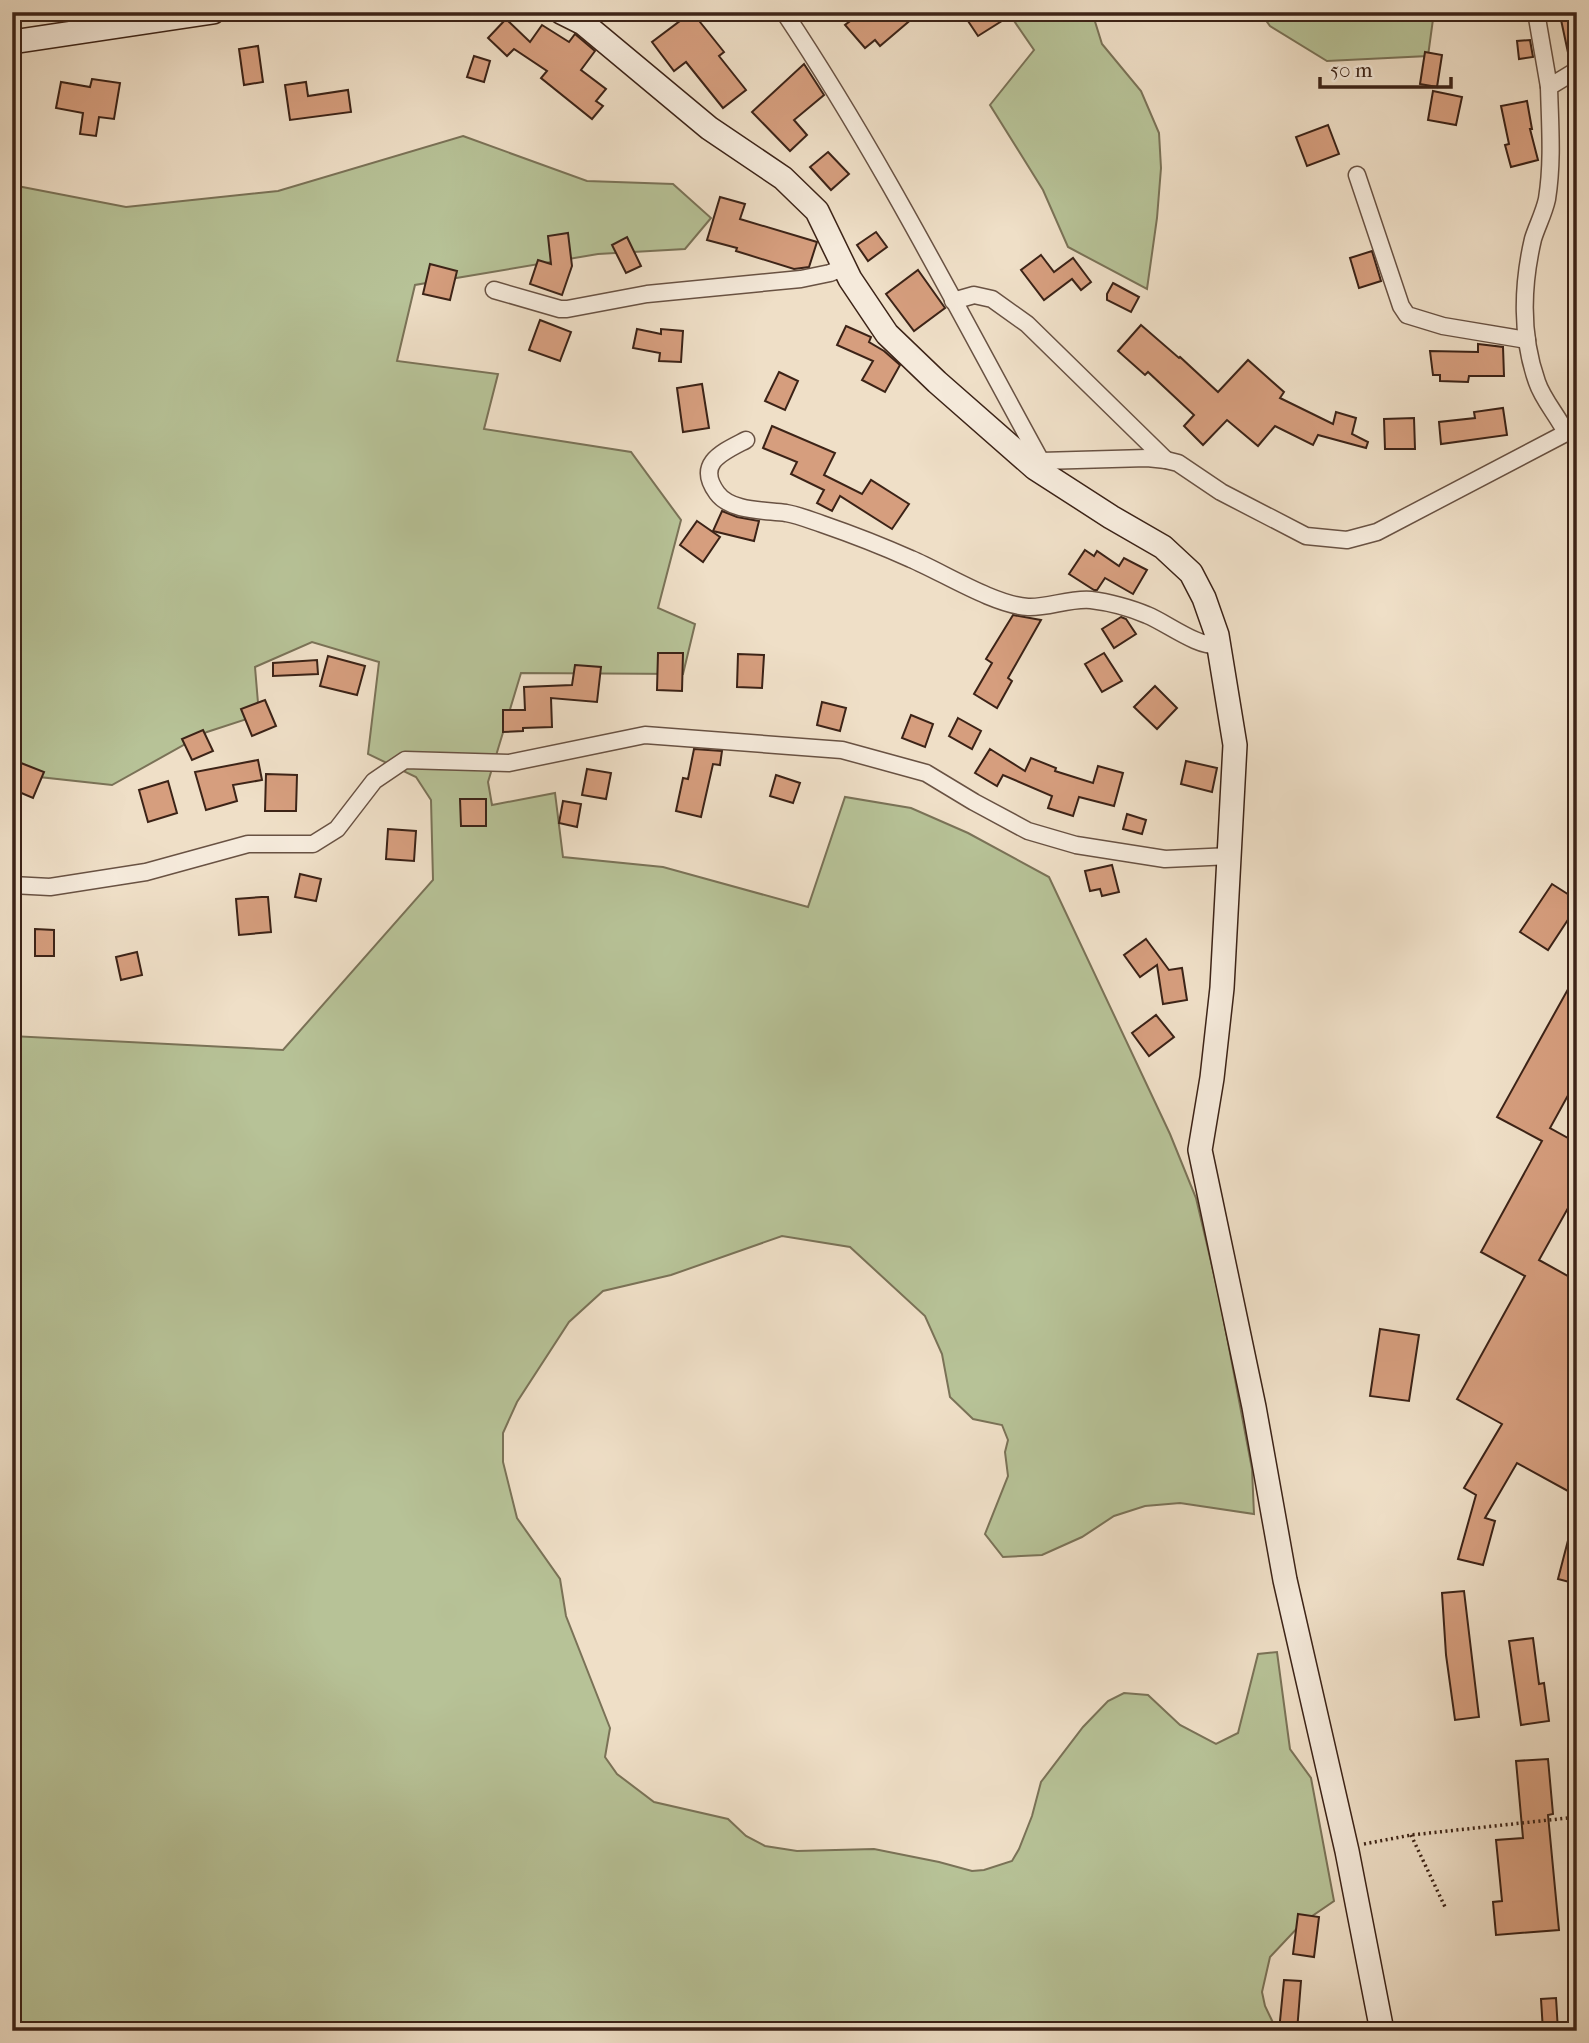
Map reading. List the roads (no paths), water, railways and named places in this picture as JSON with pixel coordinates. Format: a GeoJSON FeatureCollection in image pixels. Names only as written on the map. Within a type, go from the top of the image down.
{"type":"FeatureCollection","features":[{"type":"Feature","properties":{"kind":"street"},"geometry":{"type":"LineString","coordinates":[[12,42],[214,12]]}},
{"type":"Feature","properties":{"kind":"street"},"geometry":{"type":"LineString","coordinates":[[561,12],[583,23],[709,128],[783,178],[817,211],[849,279],[887,334],[937,383],[1038,465],[1111,517],[1163,547],[1191,573],[1204,598],[1219,645],[1235,746],[1222,988],[1212,1078],[1200,1150],[1254,1407],[1285,1580],[1347,1851],[1382,2031]]}},
{"type":"Feature","properties":{"kind":"street"},"geometry":{"type":"LineString","coordinates":[[784,12],[834,88],[884,172],[1038,465]]}},
{"type":"Feature","properties":{"kind":"street"},"geometry":{"type":"LineString","coordinates":[[1038,465],[1147,458],[1166,460],[1178,463],[1221,492],[1306,536],[1347,540],[1377,532],[1571,431],[1537,384],[1527,340],[1527,269],[1534,237],[1546,203],[1552,164],[1549,87],[1536,12]]}},
{"type":"Feature","properties":{"kind":"street"},"geometry":{"type":"LineString","coordinates":[[1549,87],[1577,70]]}},
{"type":"Feature","properties":{"kind":"street"},"geometry":{"type":"LineString","coordinates":[[1357,175],[1401,306],[1407,315],[1443,326],[1527,340]]}},
{"type":"Feature","properties":{"kind":"street"},"geometry":{"type":"LineString","coordinates":[[494,290],[567,309],[660,293],[801,279],[830,274],[845,267]]}},
{"type":"Feature","properties":{"kind":"street"},"geometry":{"type":"LineString","coordinates":[[953,301],[974,295],[992,299],[1027,324],[1166,460]]}},
{"type":"Feature","properties":{"kind":"street"},"geometry":{"type":"LineString","coordinates":[[746,440],[723,451],[712,460],[709,471],[710,481],[718,495],[738,506],[789,513],[827,526],[912,559],[996,598],[1027,607],[1090,600],[1147,615],[1201,642],[1219,645]]}},
{"type":"Feature","properties":{"kind":"street"},"geometry":{"type":"LineString","coordinates":[[12,885],[50,887],[146,872],[248,844],[313,844],[337,829],[374,781],[405,760],[509,763],[645,736],[842,750],[926,773],[1028,831],[1076,845],[1165,859],[1231,856]]}}]}
